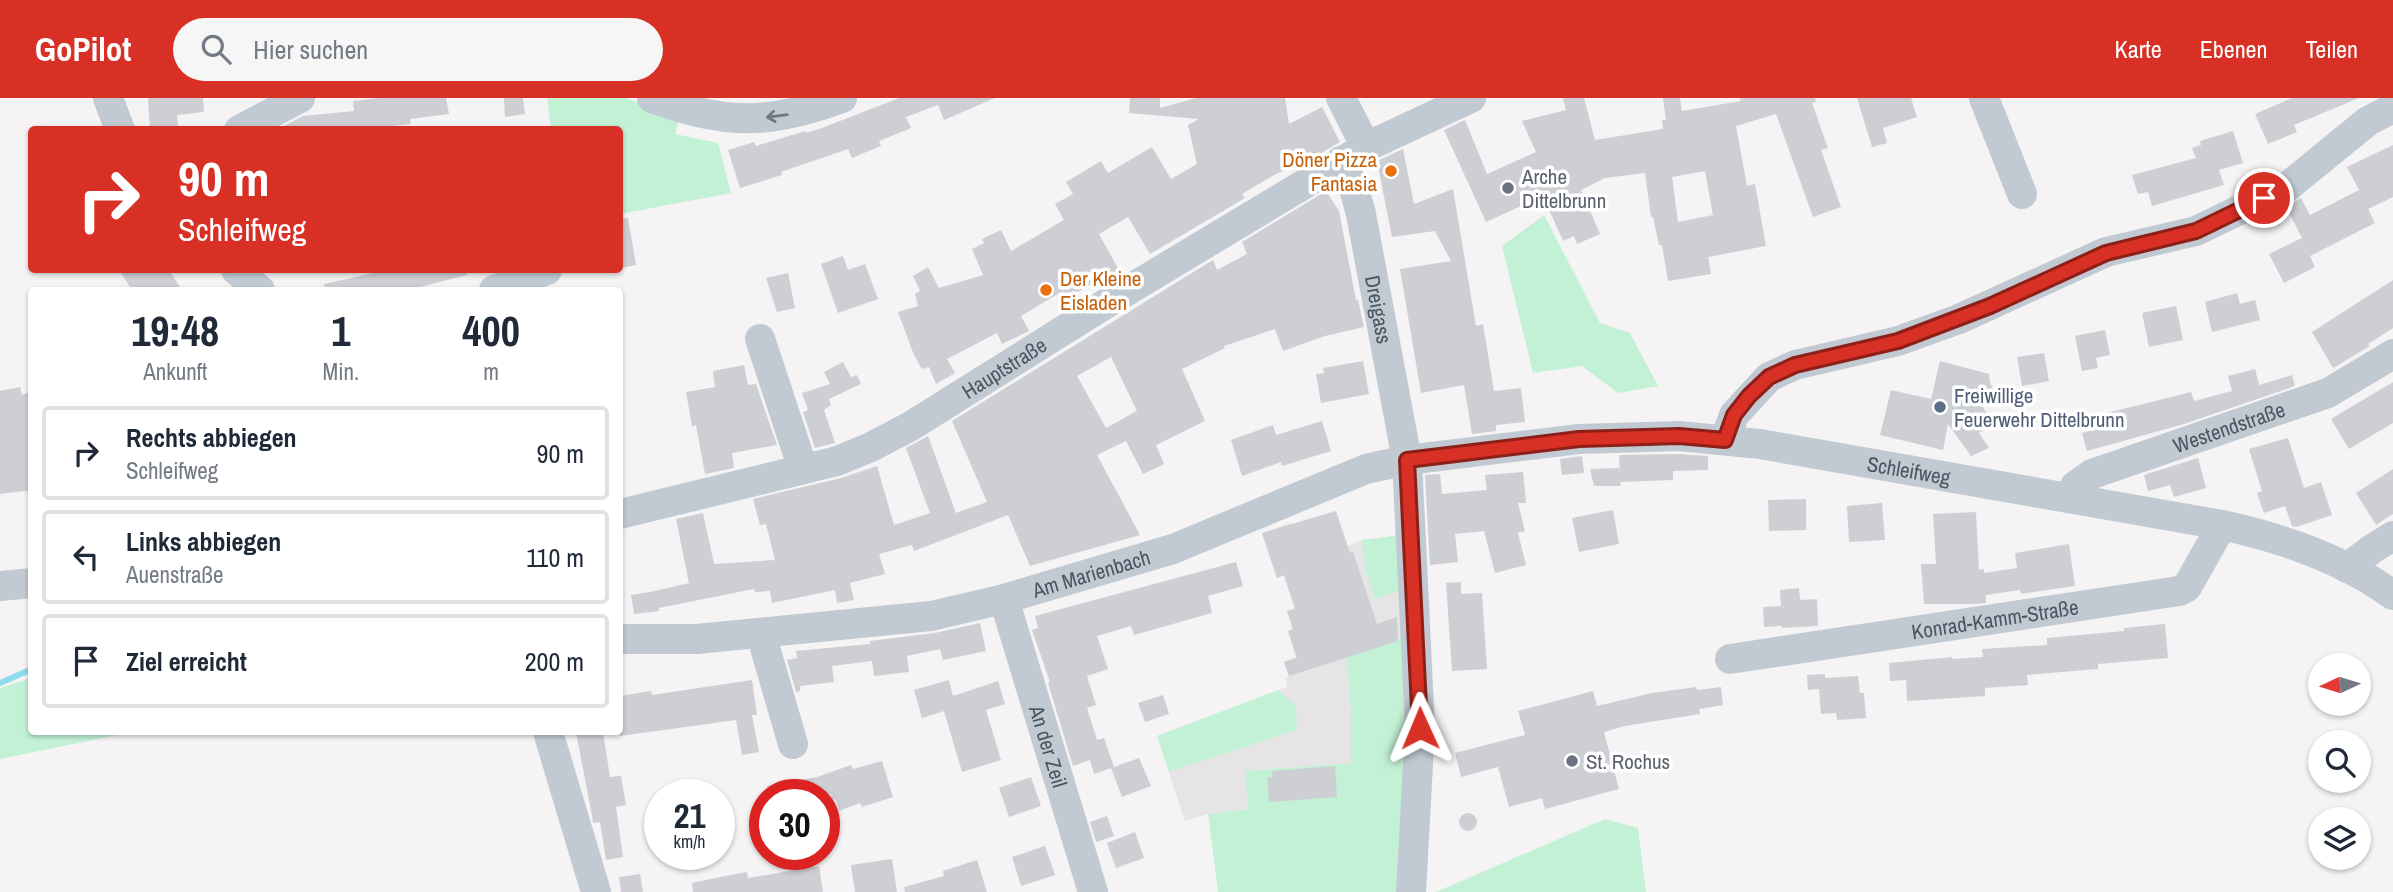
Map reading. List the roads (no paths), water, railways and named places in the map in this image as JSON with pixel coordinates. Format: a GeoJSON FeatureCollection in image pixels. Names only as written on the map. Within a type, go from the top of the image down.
{"type":"FeatureCollection","features":[{"type":"Feature","properties":{"kind":"street"},"geometry":{"type":"LineString","coordinates":[[108,98],[118,126]]}},
{"type":"Feature","properties":{"kind":"street"},"geometry":{"type":"LineString","coordinates":[[247,126],[300,98]]}},
{"type":"Feature","properties":{"kind":"street"},"geometry":{"type":"LineString","coordinates":[[652,98],[699,114],[741,119],[790,115],[842,98]]}},
{"type":"Feature","properties":{"kind":"street","name":"Dreigass"},"geometry":{"type":"LineString","coordinates":[[1341,98],[1353,154],[1353,185],[1361,214],[1407,460],[1420,728],[1411,892]]}},
{"type":"Feature","properties":{"kind":"street","name":"Hauptstraße"},"geometry":{"type":"LineString","coordinates":[[623,513],[855,455],[911,426],[1103,305],[1353,154],[1471,98]]}},
{"type":"Feature","properties":{"kind":"street"},"geometry":{"type":"LineString","coordinates":[[1984,98],[2022,194]]}},
{"type":"Feature","properties":{"kind":"street"},"geometry":{"type":"LineString","coordinates":[[1725,440],[1734,415],[1769,377],[1795,365],[1898,341],[1947,323],[2106,253],[2196,231],[2287,187],[2368,121],[2393,108]]}},
{"type":"Feature","properties":{"kind":"street"},"geometry":{"type":"LineString","coordinates":[[240,273],[256,287]]}},
{"type":"Feature","properties":{"kind":"street"},"geometry":{"type":"LineString","coordinates":[[502,287],[539,273]]}},
{"type":"Feature","properties":{"kind":"street"},"geometry":{"type":"LineString","coordinates":[[760,339],[803,469]]}},
{"type":"Feature","properties":{"kind":"street","name":"Westendstraße"},"geometry":{"type":"LineString","coordinates":[[2069,497],[2075,486],[2092,474],[2328,393],[2393,354]]}},
{"type":"Feature","properties":{"kind":"street","name":"Schleifweg"},"geometry":{"type":"LineString","coordinates":[[1407,460],[1579,439],[1679,436],[1760,444],[2254,532],[2347,568],[2393,595]]}},
{"type":"Feature","properties":{"kind":"street","name":"Am Marienbach"},"geometry":{"type":"LineString","coordinates":[[623,639],[697,639],[931,616],[1004,599],[1173,549],[1366,469],[1407,460]]}},
{"type":"Feature","properties":{"kind":"street","name":"Konrad-Kamm-Straße"},"geometry":{"type":"LineString","coordinates":[[1730,659],[2179,592],[2187,587],[2222,525]]}},
{"type":"Feature","properties":{"kind":"street"},"geometry":{"type":"LineString","coordinates":[[2347,568],[2372,548],[2393,536]]}},
{"type":"Feature","properties":{"kind":"street"},"geometry":{"type":"LineString","coordinates":[[0,586],[28,583]]}},
{"type":"Feature","properties":{"kind":"street","name":"An der Zeil"},"geometry":{"type":"LineString","coordinates":[[1004,599],[1093,892]]}},
{"type":"Feature","properties":{"kind":"street"},"geometry":{"type":"LineString","coordinates":[[761,634],[793,744]]}},
{"type":"Feature","properties":{"kind":"street"},"geometry":{"type":"LineString","coordinates":[[549,735],[596,892]]}},
{"type":"Feature","properties":{"kind":"waterway"},"geometry":{"type":"LineString","coordinates":[[0,683],[28,671]]}},
{"type":"Feature","properties":{"kind":"place","name":"Döner Pizza Fantasia"},"geometry":{"type":"Point","coordinates":[1391,171]}},
{"type":"Feature","properties":{"kind":"place","name":"Arche Dittelbrunn"},"geometry":{"type":"Point","coordinates":[1508,188]}},
{"type":"Feature","properties":{"kind":"place","name":"Der Kleine Eisladen"},"geometry":{"type":"Point","coordinates":[1046,290]}},
{"type":"Feature","properties":{"kind":"place","name":"Freiwillige Feuerwehr Dittelbrunn"},"geometry":{"type":"Point","coordinates":[1940,407]}},
{"type":"Feature","properties":{"kind":"place","name":"St. Rochus"},"geometry":{"type":"Point","coordinates":[1572,761]}}]}
